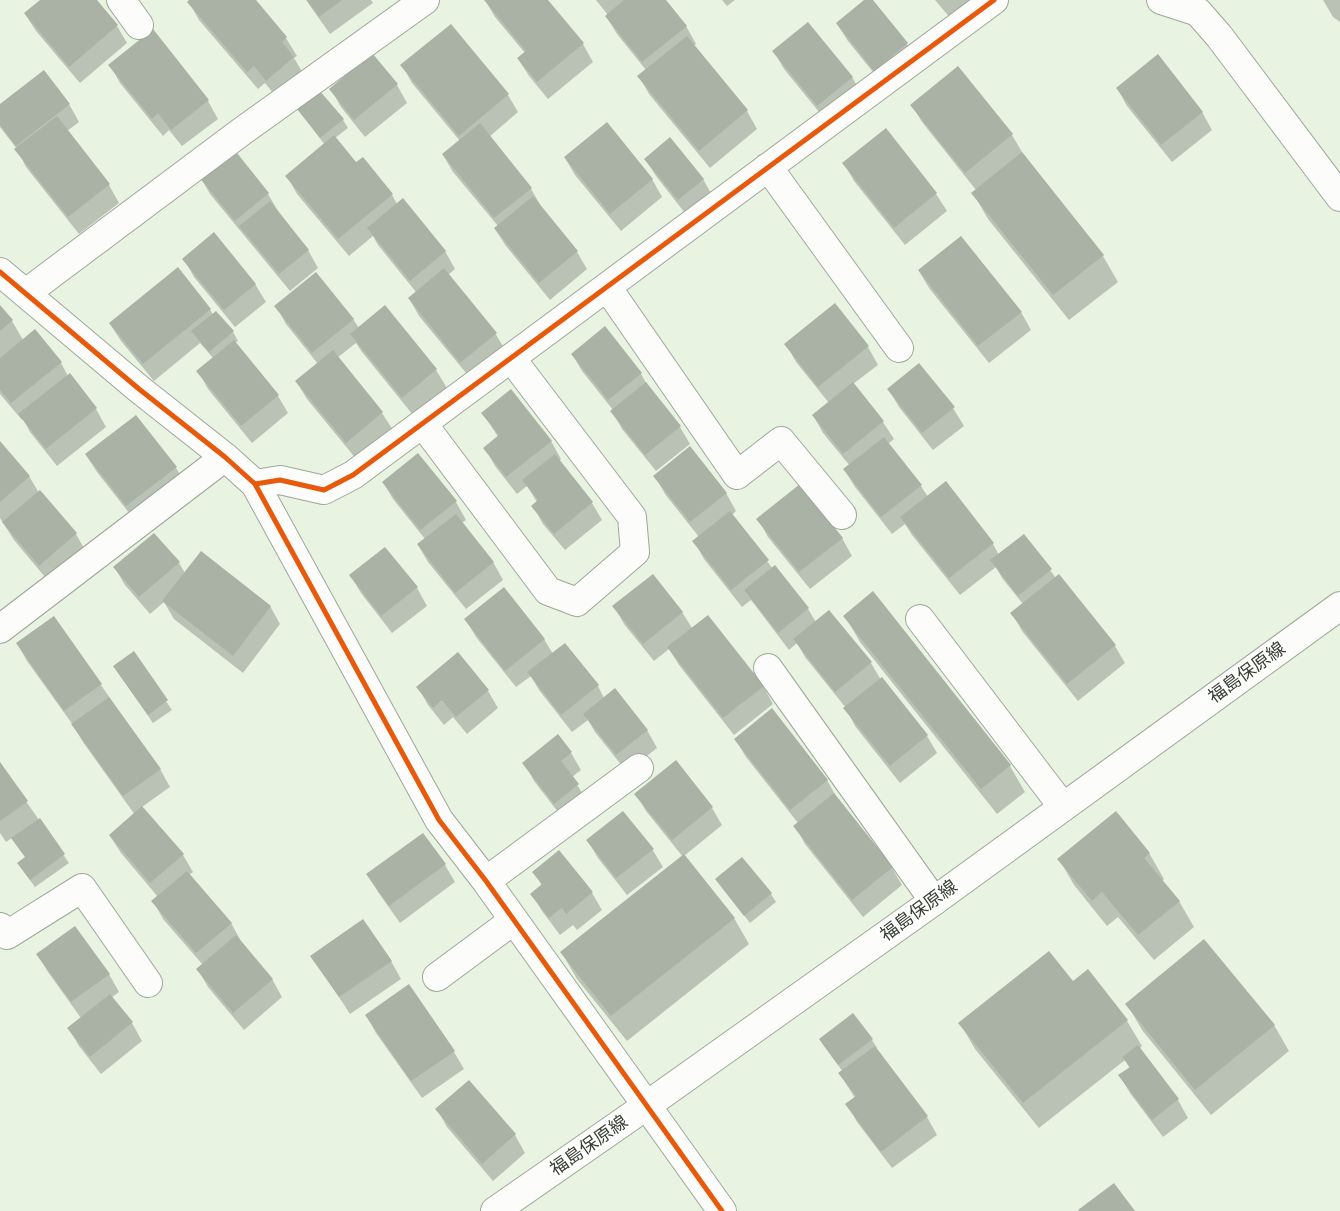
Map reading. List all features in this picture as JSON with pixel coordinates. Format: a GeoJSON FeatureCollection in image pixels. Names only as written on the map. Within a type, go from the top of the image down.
{"type":"FeatureCollection","features":[{"type":"Feature","properties":{"kind":"street"},"geometry":{"type":"LineString","coordinates":[[121,0],[139,25]]}},
{"type":"Feature","properties":{"kind":"street"},"geometry":{"type":"LineString","coordinates":[[255,484],[280,480],[324,490],[353,475],[994,0]]}},
{"type":"Feature","properties":{"kind":"street"},"geometry":{"type":"LineString","coordinates":[[1162,0],[1204,6],[1219,36],[1340,197]]}},
{"type":"Feature","properties":{"kind":"street"},"geometry":{"type":"LineString","coordinates":[[26,293],[411,4]]}},
{"type":"Feature","properties":{"kind":"street"},"geometry":{"type":"LineString","coordinates":[[768,167],[899,348]]}},
{"type":"Feature","properties":{"kind":"street"},"geometry":{"type":"LineString","coordinates":[[0,272],[139,389],[225,457],[255,484],[439,820],[486,881],[722,1211]]}},
{"type":"Feature","properties":{"kind":"street"},"geometry":{"type":"LineString","coordinates":[[607,287],[737,475],[781,440],[842,515]]}},
{"type":"Feature","properties":{"kind":"street"},"geometry":{"type":"LineString","coordinates":[[423,424],[548,591],[577,602],[635,552],[632,517],[511,358]]}},
{"type":"Feature","properties":{"kind":"street"},"geometry":{"type":"LineString","coordinates":[[0,628],[225,457]]}},
{"type":"Feature","properties":{"kind":"street","name":"福島保原線"},"geometry":{"type":"LineString","coordinates":[[494,1211],[646,1106],[934,901],[1340,606]]}},
{"type":"Feature","properties":{"kind":"street"},"geometry":{"type":"LineString","coordinates":[[920,619],[1063,807]]}},
{"type":"Feature","properties":{"kind":"street"},"geometry":{"type":"LineString","coordinates":[[768,668],[934,901]]}},
{"type":"Feature","properties":{"kind":"street"},"geometry":{"type":"LineString","coordinates":[[486,881],[639,768]]}},
{"type":"Feature","properties":{"kind":"street"},"geometry":{"type":"LineString","coordinates":[[0,927],[6,935],[82,888],[148,983]]}},
{"type":"Feature","properties":{"kind":"street"},"geometry":{"type":"LineString","coordinates":[[437,977],[514,920]]}},
{"type":"Feature","properties":{"kind":"building"},"geometry":{"type":"Polygon","coordinates":[[[40,0],[97,0],[118,25],[69,67],[24,13],[40,0]]]}},
{"type":"Feature","properties":{"kind":"building"},"geometry":{"type":"Polygon","coordinates":[[[189,0],[256,0],[287,37],[282,42],[294,57],[266,81],[254,66],[247,72],[187,2],[189,0]]]}},
{"type":"Feature","properties":{"kind":"building"},"geometry":{"type":"Polygon","coordinates":[[[307,0],[342,0],[319,17],[307,0]]]}},
{"type":"Feature","properties":{"kind":"building"},"geometry":{"type":"Polygon","coordinates":[[[484,0],[548,0],[584,43],[537,82],[517,58],[526,51],[484,0]]]}},
{"type":"Feature","properties":{"kind":"building"},"geometry":{"type":"Polygon","coordinates":[[[624,0],[666,0],[687,26],[642,62],[605,16],[624,0]]]}},
{"type":"Feature","properties":{"kind":"building"},"geometry":{"type":"Polygon","coordinates":[[[864,0],[873,0],[908,43],[874,71],[836,23],[864,0]]]}},
{"type":"Feature","properties":{"kind":"building"},"geometry":{"type":"Polygon","coordinates":[[[808,22],[853,77],[817,106],[772,51],[808,22]]]}},
{"type":"Feature","properties":{"kind":"building"},"geometry":{"type":"Polygon","coordinates":[[[451,24],[509,94],[459,136],[400,65],[451,24]]]}},
{"type":"Feature","properties":{"kind":"building"},"geometry":{"type":"Polygon","coordinates":[[[153,29],[209,100],[171,130],[158,113],[152,119],[108,65],[153,29]]]}},
{"type":"Feature","properties":{"kind":"building"},"geometry":{"type":"Polygon","coordinates":[[[687,36],[748,110],[699,151],[637,76],[687,36]]]}},
{"type":"Feature","properties":{"kind":"building"},"geometry":{"type":"Polygon","coordinates":[[[372,53],[398,84],[354,120],[329,89],[372,53]]]}},
{"type":"Feature","properties":{"kind":"building"},"geometry":{"type":"Polygon","coordinates":[[[1158,54],[1203,112],[1161,145],[1116,88],[1158,54]]]}},
{"type":"Feature","properties":{"kind":"building"},"geometry":{"type":"Polygon","coordinates":[[[958,66],[1013,134],[965,173],[910,105],[958,66]]]}},
{"type":"Feature","properties":{"kind":"building"},"geometry":{"type":"Polygon","coordinates":[[[44,70],[70,104],[16,146],[0,125],[0,104],[44,70]]]}},
{"type":"Feature","properties":{"kind":"building"},"geometry":{"type":"Polygon","coordinates":[[[319,90],[344,119],[320,138],[297,109],[319,90]]]}},
{"type":"Feature","properties":{"kind":"building"},"geometry":{"type":"Polygon","coordinates":[[[57,116],[110,184],[68,217],[14,149],[57,116]]]}},
{"type":"Feature","properties":{"kind":"building"},"geometry":{"type":"Polygon","coordinates":[[[607,122],[653,179],[610,214],[564,157],[607,122]]]}},
{"type":"Feature","properties":{"kind":"building"},"geometry":{"type":"Polygon","coordinates":[[[480,123],[532,188],[494,218],[442,154],[480,123]]]}},
{"type":"Feature","properties":{"kind":"building"},"geometry":{"type":"Polygon","coordinates":[[[886,128],[937,193],[894,228],[842,163],[886,128]]]}},
{"type":"Feature","properties":{"kind":"building"},"geometry":{"type":"Polygon","coordinates":[[[334,135],[356,162],[363,157],[393,194],[338,239],[285,176],[334,135]]]}},
{"type":"Feature","properties":{"kind":"building"},"geometry":{"type":"Polygon","coordinates":[[[670,137],[704,179],[678,200],[644,159],[670,137]]]}},
{"type":"Feature","properties":{"kind":"building"},"geometry":{"type":"Polygon","coordinates":[[[233,148],[269,193],[235,221],[198,176],[233,148]]]}},
{"type":"Feature","properties":{"kind":"building"},"geometry":{"type":"Polygon","coordinates":[[[1022,152],[1104,255],[1053,295],[971,193],[1022,152]]]}},
{"type":"Feature","properties":{"kind":"building"},"geometry":{"type":"Polygon","coordinates":[[[533,196],[578,251],[539,283],[494,228],[533,196]]]}},
{"type":"Feature","properties":{"kind":"building"},"geometry":{"type":"Polygon","coordinates":[[[403,198],[446,251],[410,281],[367,228],[403,198]]]}},
{"type":"Feature","properties":{"kind":"building"},"geometry":{"type":"Polygon","coordinates":[[[270,201],[309,250],[279,274],[239,226],[270,201]]]}},
{"type":"Feature","properties":{"kind":"building"},"geometry":{"type":"Polygon","coordinates":[[[214,232],[256,284],[224,310],[182,259],[214,232]]]}},
{"type":"Feature","properties":{"kind":"building"},"geometry":{"type":"Polygon","coordinates":[[[961,236],[1022,312],[978,346],[918,270],[961,236]]]}},
{"type":"Feature","properties":{"kind":"building"},"geometry":{"type":"Polygon","coordinates":[[[178,267],[211,309],[143,364],[109,323],[178,267]]]}},
{"type":"Feature","properties":{"kind":"building"},"geometry":{"type":"Polygon","coordinates":[[[444,268],[497,333],[460,363],[408,298],[444,268]]]}},
{"type":"Feature","properties":{"kind":"building"},"geometry":{"type":"Polygon","coordinates":[[[316,272],[354,319],[312,353],[274,306],[316,272]]]}},
{"type":"Feature","properties":{"kind":"building"},"geometry":{"type":"Polygon","coordinates":[[[835,303],[869,346],[818,387],[784,344],[835,303]]]}},
{"type":"Feature","properties":{"kind":"building"},"geometry":{"type":"Polygon","coordinates":[[[0,305],[13,320],[0,331],[0,305]]]}},
{"type":"Feature","properties":{"kind":"building"},"geometry":{"type":"Polygon","coordinates":[[[385,305],[437,369],[402,398],[350,334],[385,305]]]}},
{"type":"Feature","properties":{"kind":"building"},"geometry":{"type":"Polygon","coordinates":[[[216,311],[234,331],[209,352],[191,331],[216,311]]]}},
{"type":"Feature","properties":{"kind":"building"},"geometry":{"type":"Polygon","coordinates":[[[605,326],[642,373],[608,400],[571,354],[605,326]]]}},
{"type":"Feature","properties":{"kind":"building"},"geometry":{"type":"Polygon","coordinates":[[[35,329],[62,362],[11,403],[0,390],[0,358],[35,329]]]}},
{"type":"Feature","properties":{"kind":"building"},"geometry":{"type":"Polygon","coordinates":[[[234,340],[279,395],[241,426],[196,371],[234,340]]]}},
{"type":"Feature","properties":{"kind":"building"},"geometry":{"type":"Polygon","coordinates":[[[333,350],[383,412],[346,443],[295,381],[333,350]]]}},
{"type":"Feature","properties":{"kind":"building"},"geometry":{"type":"Polygon","coordinates":[[[919,363],[955,407],[922,433],[887,389],[919,363]]]}},
{"type":"Feature","properties":{"kind":"building"},"geometry":{"type":"Polygon","coordinates":[[[70,373],[97,408],[46,449],[18,414],[70,373]]]}},
{"type":"Feature","properties":{"kind":"building"},"geometry":{"type":"Polygon","coordinates":[[[646,382],[681,426],[645,455],[610,411],[646,382]]]}},
{"type":"Feature","properties":{"kind":"building"},"geometry":{"type":"Polygon","coordinates":[[[853,382],[884,421],[843,454],[812,415],[853,382]]]}},
{"type":"Feature","properties":{"kind":"building"},"geometry":{"type":"Polygon","coordinates":[[[511,389],[552,441],[506,477],[483,448],[499,435],[481,413],[511,389]]]}},
{"type":"Feature","properties":{"kind":"building"},"geometry":{"type":"Polygon","coordinates":[[[136,415],[177,467],[126,506],[85,454],[136,415]]]}},
{"type":"Feature","properties":{"kind":"building"},"geometry":{"type":"Polygon","coordinates":[[[884,437],[922,485],[881,517],[843,469],[884,437]]]}},
{"type":"Feature","properties":{"kind":"building"},"geometry":{"type":"Polygon","coordinates":[[[0,441],[30,476],[0,502],[0,441]]]}},
{"type":"Feature","properties":{"kind":"building"},"geometry":{"type":"Polygon","coordinates":[[[690,446],[727,493],[690,522],[653,476],[690,446]]]}},
{"type":"Feature","properties":{"kind":"building"},"geometry":{"type":"Polygon","coordinates":[[[418,453],[457,501],[420,530],[382,482],[418,453]]]}},
{"type":"Feature","properties":{"kind":"building"},"geometry":{"type":"Polygon","coordinates":[[[555,454],[593,502],[554,534],[531,506],[538,500],[522,480],[555,454]]]}},
{"type":"Feature","properties":{"kind":"building"},"geometry":{"type":"Polygon","coordinates":[[[946,481],[994,543],[949,578],[900,517],[946,481]]]}},
{"type":"Feature","properties":{"kind":"building"},"geometry":{"type":"Polygon","coordinates":[[[800,484],[843,538],[799,572],[756,519],[800,484]]]}},
{"type":"Feature","properties":{"kind":"building"},"geometry":{"type":"Polygon","coordinates":[[[40,490],[77,533],[39,566],[2,522],[40,490]]]}},
{"type":"Feature","properties":{"kind":"building"},"geometry":{"type":"Polygon","coordinates":[[[730,511],[769,560],[731,590],[692,541],[730,511]]]}},
{"type":"Feature","properties":{"kind":"building"},"geometry":{"type":"Polygon","coordinates":[[[456,514],[494,562],[455,593],[417,544],[456,514]]]}},
{"type":"Feature","properties":{"kind":"building"},"geometry":{"type":"Polygon","coordinates":[[[154,533],[180,562],[139,597],[113,567],[154,533]]]}},
{"type":"Feature","properties":{"kind":"building"},"geometry":{"type":"Polygon","coordinates":[[[1024,534],[1052,569],[1018,596],[990,560],[1024,534]]]}},
{"type":"Feature","properties":{"kind":"building"},"geometry":{"type":"Polygon","coordinates":[[[385,547],[418,587],[381,616],[349,575],[385,547]]]}},
{"type":"Feature","properties":{"kind":"building"},"geometry":{"type":"Polygon","coordinates":[[[201,551],[271,606],[233,656],[162,601],[201,551]]]}},
{"type":"Feature","properties":{"kind":"building"},"geometry":{"type":"Polygon","coordinates":[[[775,565],[809,608],[778,633],[744,590],[775,565]]]}},
{"type":"Feature","properties":{"kind":"building"},"geometry":{"type":"Polygon","coordinates":[[[653,574],[683,612],[643,644],[612,606],[653,574]]]}},
{"type":"Feature","properties":{"kind":"building"},"geometry":{"type":"Polygon","coordinates":[[[1059,574],[1116,645],[1067,684],[1010,613],[1059,574]]]}},
{"type":"Feature","properties":{"kind":"building"},"geometry":{"type":"Polygon","coordinates":[[[504,587],[545,639],[505,671],[464,619],[504,587]]]}},
{"type":"Feature","properties":{"kind":"building"},"geometry":{"type":"Polygon","coordinates":[[[873,591],[1011,765],[981,789],[843,616],[873,591]]]}},
{"type":"Feature","properties":{"kind":"building"},"geometry":{"type":"Polygon","coordinates":[[[829,610],[872,662],[835,692],[793,639],[829,610]]]}},
{"type":"Feature","properties":{"kind":"building"},"geometry":{"type":"Polygon","coordinates":[[[708,615],[764,686],[723,718],[667,647],[708,615]]]}},
{"type":"Feature","properties":{"kind":"building"},"geometry":{"type":"Polygon","coordinates":[[[54,616],[102,684],[64,711],[16,643],[54,616]]]}},
{"type":"Feature","properties":{"kind":"building"},"geometry":{"type":"Polygon","coordinates":[[[565,643],[599,685],[561,715],[527,672],[565,643]]]}},
{"type":"Feature","properties":{"kind":"building"},"geometry":{"type":"Polygon","coordinates":[[[134,651],[168,700],[148,715],[113,666],[134,651]]]}},
{"type":"Feature","properties":{"kind":"building"},"geometry":{"type":"Polygon","coordinates":[[[458,652],[489,690],[456,717],[442,700],[433,708],[416,687],[458,652]]]}},
{"type":"Feature","properties":{"kind":"building"},"geometry":{"type":"Polygon","coordinates":[[[882,677],[928,735],[890,766],[843,708],[882,677]]]}},
{"type":"Feature","properties":{"kind":"building"},"geometry":{"type":"Polygon","coordinates":[[[615,688],[648,730],[616,755],[583,714],[615,688]]]}},
{"type":"Feature","properties":{"kind":"building"},"geometry":{"type":"Polygon","coordinates":[[[109,697],[161,769],[123,796],[71,724],[109,697]]]}},
{"type":"Feature","properties":{"kind":"building"},"geometry":{"type":"Polygon","coordinates":[[[772,708],[828,780],[790,810],[734,739],[772,708]]]}},
{"type":"Feature","properties":{"kind":"building"},"geometry":{"type":"Polygon","coordinates":[[[558,734],[572,752],[561,761],[579,784],[554,804],[522,763],[558,734]]]}},
{"type":"Feature","properties":{"kind":"building"},"geometry":{"type":"Polygon","coordinates":[[[676,760],[713,807],[672,840],[634,794],[676,760]]]}},
{"type":"Feature","properties":{"kind":"building"},"geometry":{"type":"Polygon","coordinates":[[[0,762],[28,801],[0,821],[0,762]]]}},
{"type":"Feature","properties":{"kind":"building"},"geometry":{"type":"Polygon","coordinates":[[[834,793],[893,867],[852,900],[793,826],[834,793]]]}},
{"type":"Feature","properties":{"kind":"building"},"geometry":{"type":"Polygon","coordinates":[[[142,806],[184,854],[150,883],[109,835],[142,806]]]}},
{"type":"Feature","properties":{"kind":"building"},"geometry":{"type":"Polygon","coordinates":[[[623,811],[654,849],[616,878],[586,840],[623,811]]]}},
{"type":"Feature","properties":{"kind":"building"},"geometry":{"type":"Polygon","coordinates":[[[1116,811],[1150,853],[1144,858],[1180,901],[1138,935],[1102,892],[1092,901],[1057,859],[1116,811]]]}},
{"type":"Feature","properties":{"kind":"building"},"geometry":{"type":"Polygon","coordinates":[[[40,818],[65,854],[30,880],[17,863],[25,857],[11,838],[40,818]]]}},
{"type":"Feature","properties":{"kind":"building"},"geometry":{"type":"Polygon","coordinates":[[[423,833],[446,864],[389,906],[366,874],[423,833]]]}},
{"type":"Feature","properties":{"kind":"building"},"geometry":{"type":"Polygon","coordinates":[[[559,850],[593,892],[566,914],[562,908],[549,918],[530,894],[542,884],[532,872],[559,850]]]}},
{"type":"Feature","properties":{"kind":"building"},"geometry":{"type":"Polygon","coordinates":[[[684,854],[735,918],[611,1016],[560,952],[684,854]]]}},
{"type":"Feature","properties":{"kind":"building"},"geometry":{"type":"Polygon","coordinates":[[[742,857],[772,893],[744,916],[715,879],[742,857]]]}},
{"type":"Feature","properties":{"kind":"building"},"geometry":{"type":"Polygon","coordinates":[[[187,871],[232,923],[196,953],[151,901],[187,871]]]}},
{"type":"Feature","properties":{"kind":"building"},"geometry":{"type":"Polygon","coordinates":[[[363,919],[392,961],[339,997],[310,956],[363,919]]]}},
{"type":"Feature","properties":{"kind":"building"},"geometry":{"type":"Polygon","coordinates":[[[75,926],[110,974],[71,1002],[36,954],[75,926]]]}},
{"type":"Feature","properties":{"kind":"building"},"geometry":{"type":"Polygon","coordinates":[[[236,935],[273,979],[233,1013],[196,969],[236,935]]]}},
{"type":"Feature","properties":{"kind":"building"},"geometry":{"type":"Polygon","coordinates":[[[1204,939],[1275,1025],[1195,1090],[1125,1004],[1204,939]]]}},
{"type":"Feature","properties":{"kind":"building"},"geometry":{"type":"Polygon","coordinates":[[[1049,951],[1073,981],[1088,969],[1128,1020],[1023,1103],[958,1023],[1049,951]]]}},
{"type":"Feature","properties":{"kind":"building"},"geometry":{"type":"Polygon","coordinates":[[[409,984],[455,1051],[411,1081],[365,1015],[409,984]]]}},
{"type":"Feature","properties":{"kind":"building"},"geometry":{"type":"Polygon","coordinates":[[[110,994],[133,1022],[90,1057],[67,1028],[110,994]]]}},
{"type":"Feature","properties":{"kind":"building"},"geometry":{"type":"Polygon","coordinates":[[[853,1013],[873,1039],[838,1065],[819,1039],[853,1013]]]}},
{"type":"Feature","properties":{"kind":"building"},"geometry":{"type":"Polygon","coordinates":[[[1138,1045],[1179,1099],[1152,1120],[1118,1075],[1130,1067],[1122,1057],[1138,1045]]]}},
{"type":"Feature","properties":{"kind":"building"},"geometry":{"type":"Polygon","coordinates":[[[875,1046],[928,1116],[881,1152],[845,1104],[856,1096],[838,1073],[875,1046]]]}},
{"type":"Feature","properties":{"kind":"building"},"geometry":{"type":"Polygon","coordinates":[[[469,1080],[516,1134],[482,1164],[435,1109],[469,1080]]]}},
{"type":"Feature","properties":{"kind":"building"},"geometry":{"type":"Polygon","coordinates":[[[1114,1183],[1135,1211],[1078,1210],[1114,1183]]]}},
{"type":"Feature","properties":{"kind":"cycle path"},"geometry":{"type":"LineString","coordinates":[[255,484],[280,480],[324,490],[353,475],[994,0]]}},
{"type":"Feature","properties":{"kind":"cycle path"},"geometry":{"type":"LineString","coordinates":[[0,272],[139,389],[225,457],[255,484],[439,820],[486,881],[722,1211]]}}]}
